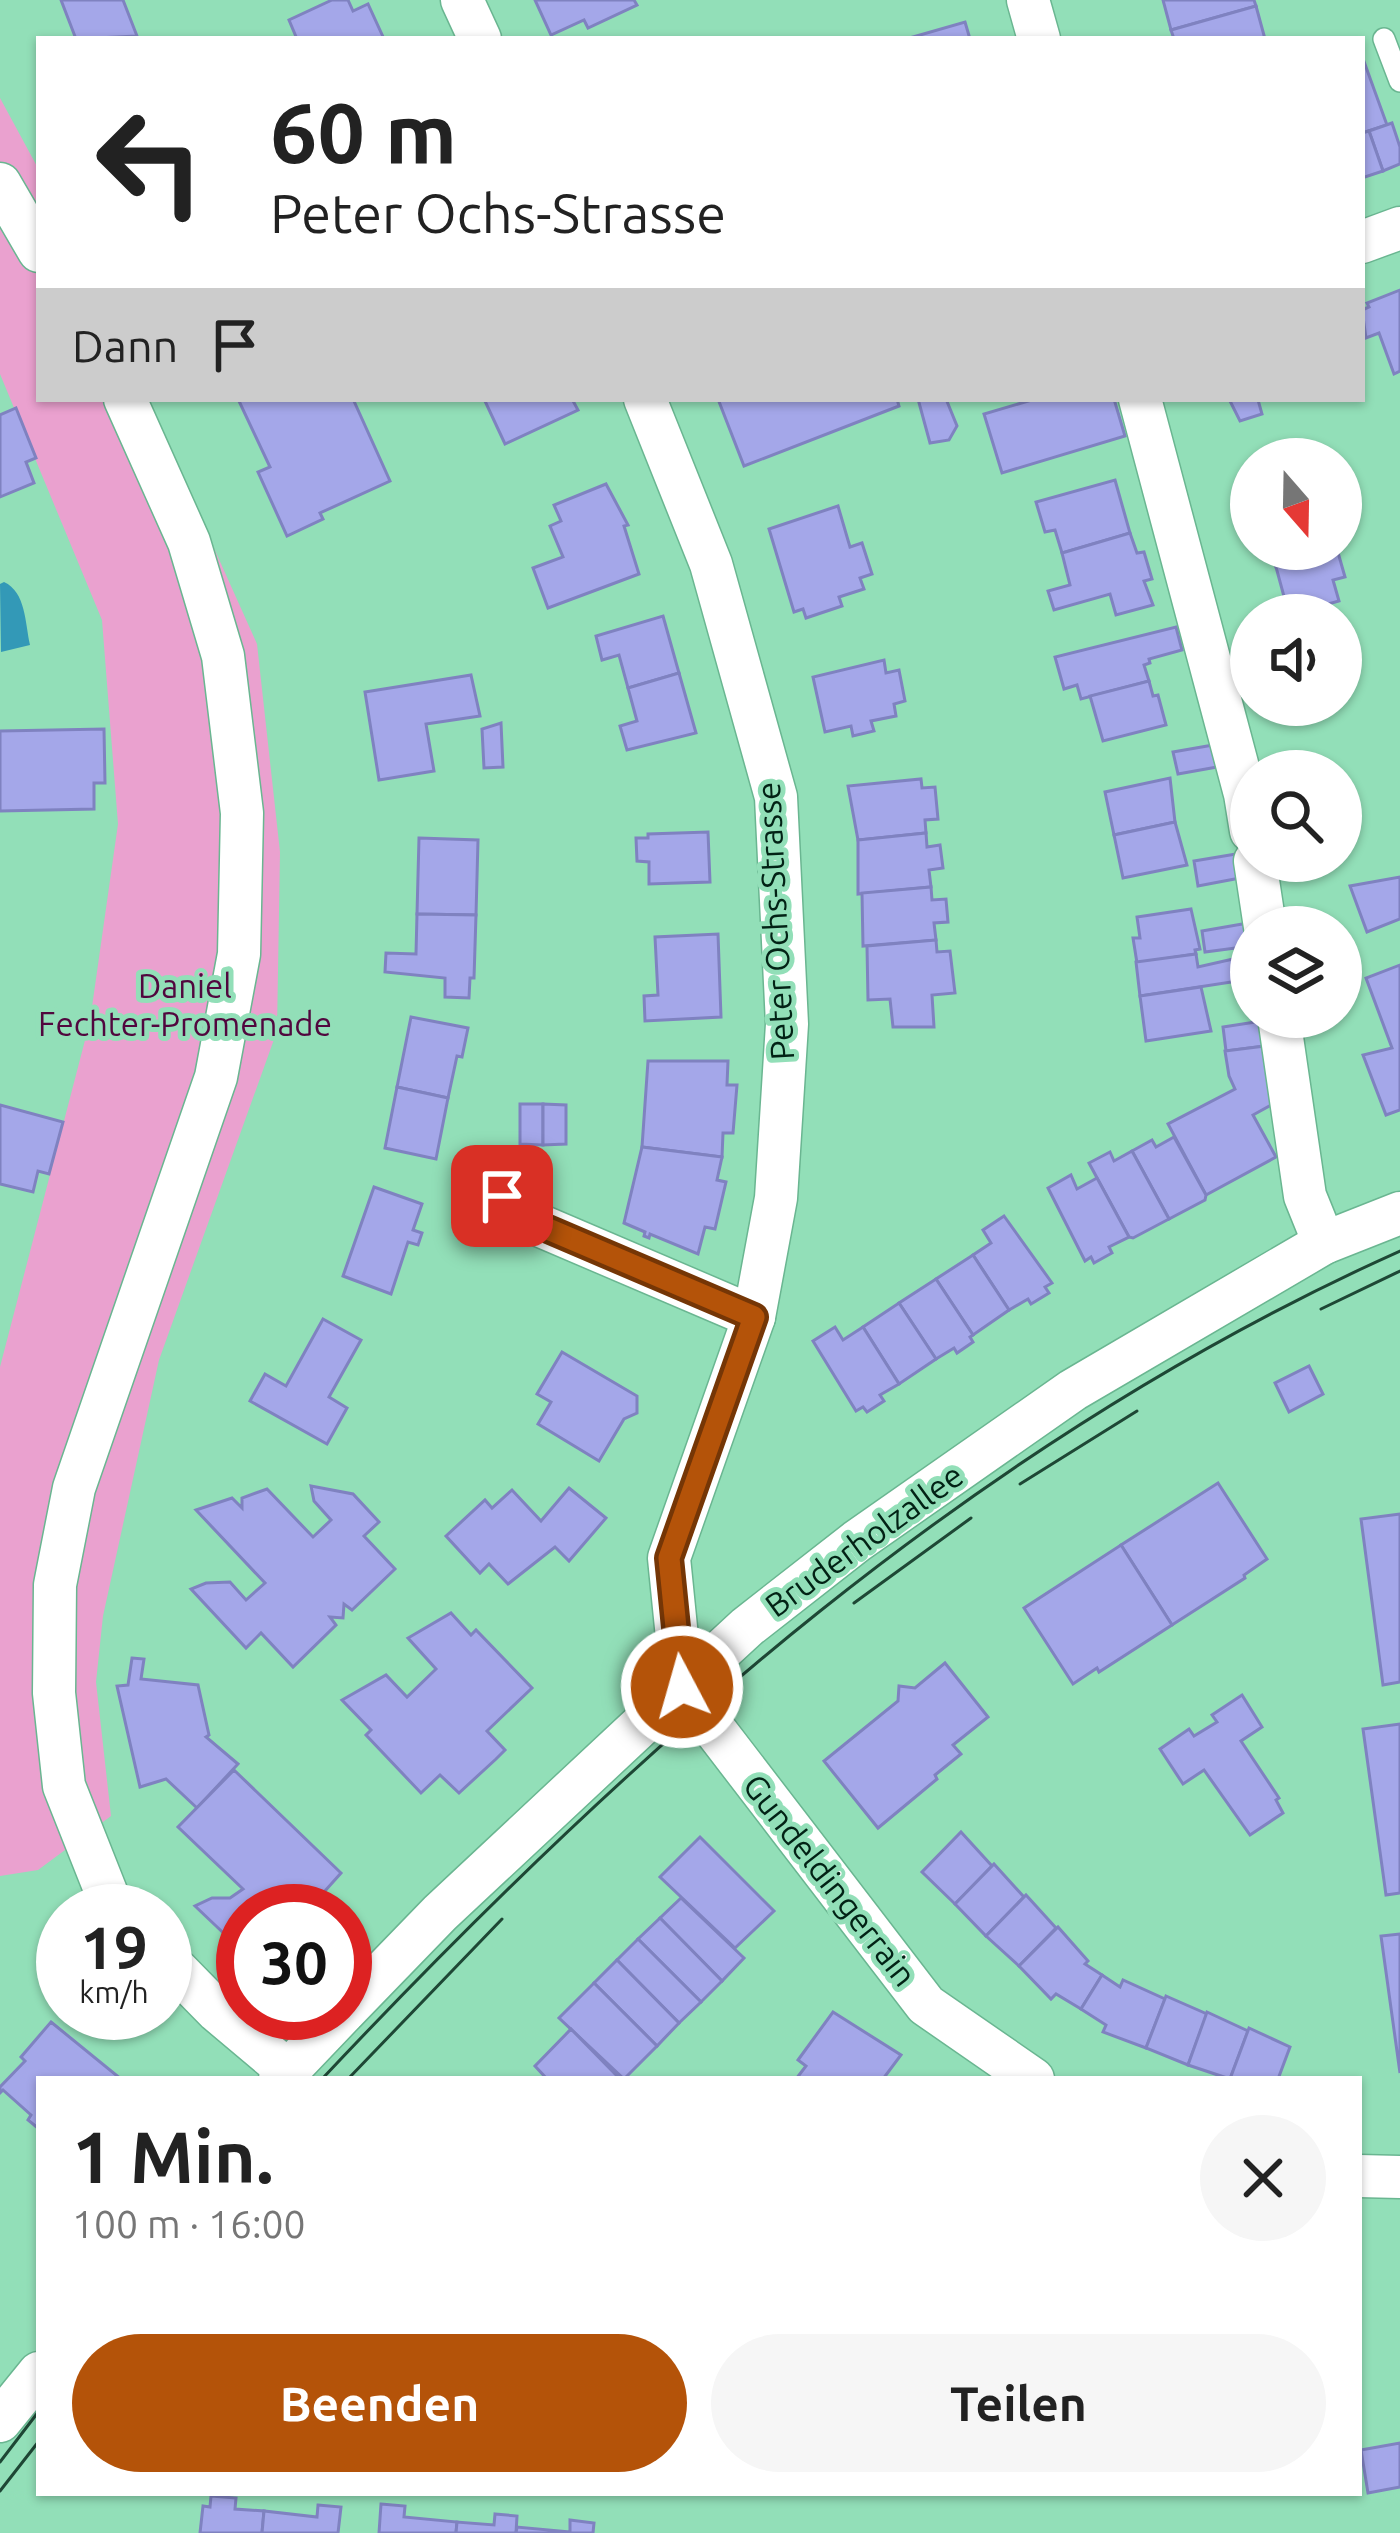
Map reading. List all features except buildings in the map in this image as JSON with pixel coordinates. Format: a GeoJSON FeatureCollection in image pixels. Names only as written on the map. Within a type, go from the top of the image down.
{"type":"FeatureCollection","features":[{"type":"Feature","properties":{"kind":"street"},"geometry":{"type":"LineString","coordinates":[[462,0],[479,36]]}},
{"type":"Feature","properties":{"kind":"street"},"geometry":{"type":"LineString","coordinates":[[1028,0],[1038,36]]}},
{"type":"Feature","properties":{"kind":"street"},"geometry":{"type":"LineString","coordinates":[[0,184],[36,246]]}},
{"type":"Feature","properties":{"kind":"street"},"geometry":{"type":"LineString","coordinates":[[1365,241],[1400,229]]}},
{"type":"Feature","properties":{"kind":"street"},"geometry":{"type":"LineString","coordinates":[[103,1884],[64,1786],[54,1693],[55,1585],[74,1488],[216,1077],[239,954],[242,813],[223,656],[189,542],[126,402]]}},
{"type":"Feature","properties":{"kind":"street","name":"Peter Ochs-Strasse"},"geometry":{"type":"LineString","coordinates":[[646,402],[711,564],[776,797],[787,1024],[776,1198],[754,1317],[669,1558],[682,1687]]}},
{"type":"Feature","properties":{"kind":"street"},"geometry":{"type":"LineString","coordinates":[[1141,402],[1234,750]]}},
{"type":"Feature","properties":{"kind":"street"},"geometry":{"type":"LineString","coordinates":[[1282,1038],[1305,1196],[1324,1243]]}},
{"type":"Feature","properties":{"kind":"street"},"geometry":{"type":"LineString","coordinates":[[502,1196],[541,1226],[754,1317]]}},
{"type":"Feature","properties":{"kind":"street","name":"Bruderholzallee"},"geometry":{"type":"LineString","coordinates":[[372,1983],[440,1913],[747,1627],[857,1540],[1073,1390],[1324,1243],[1400,1213]]}},
{"type":"Feature","properties":{"kind":"street","name":"Gundeldingerrain"},"geometry":{"type":"LineString","coordinates":[[682,1687],[926,2005],[990,2067],[1022,2076]]}},
{"type":"Feature","properties":{"kind":"street"},"geometry":{"type":"LineString","coordinates":[[192,1986],[284,2075]]}},
{"type":"Feature","properties":{"kind":"street","name":"Bruderholzallee"},"geometry":{"type":"LineString","coordinates":[[284,2075],[317,2040]]}},
{"type":"Feature","properties":{"kind":"street"},"geometry":{"type":"LineString","coordinates":[[1362,2176],[1400,2177]]}},
{"type":"Feature","properties":{"kind":"street"},"geometry":{"type":"LineString","coordinates":[[0,2421],[36,2377]]}},
{"type":"Feature","properties":{"kind":"lane"},"geometry":{"type":"LineString","coordinates":[[1384,39],[1400,81]]}},
{"type":"Feature","properties":{"kind":"green space","name":"Daniel Fechter-Promenade"},"geometry":{"type":"Polygon","coordinates":[[[0,98],[36,164],[36,402],[148,402],[257,644],[280,852],[277,1031],[159,1360],[103,1616],[96,1682],[111,1816],[38,1870],[0,1876],[0,1367],[90,1021],[118,824],[102,620],[0,374],[0,98]]]}},
{"type":"Feature","properties":{"kind":"water"},"geometry":{"type":"Polygon","coordinates":[[[4,582],[21,601],[30,645],[1,652],[0,584],[4,582]]]}},
{"type":"Feature","properties":{"kind":"tram line"},"geometry":{"type":"LineString","coordinates":[[325,2076],[563,1835],[820,1611],[956,1508],[1097,1414],[1245,1327],[1400,1251]]}},
{"type":"Feature","properties":{"kind":"tram line"},"geometry":{"type":"LineString","coordinates":[[1321,1309],[1400,1271]]}},
{"type":"Feature","properties":{"kind":"tram line"},"geometry":{"type":"LineString","coordinates":[[1020,1484],[1137,1411]]}},
{"type":"Feature","properties":{"kind":"tram line"},"geometry":{"type":"LineString","coordinates":[[854,1603],[971,1518]]}},
{"type":"Feature","properties":{"kind":"tram line"},"geometry":{"type":"LineString","coordinates":[[351,2076],[502,1919]]}},
{"type":"Feature","properties":{"kind":"tram line"},"geometry":{"type":"LineString","coordinates":[[0,2462],[36,2415]]}},
{"type":"Feature","properties":{"kind":"tram line"},"geometry":{"type":"LineString","coordinates":[[0,2491],[36,2445]]}},
{"type":"Feature","properties":{"kind":"route"},"geometry":{"type":"LineString","coordinates":[[502,1196],[541,1226],[754,1317],[669,1558],[682,1687]]}}]}
